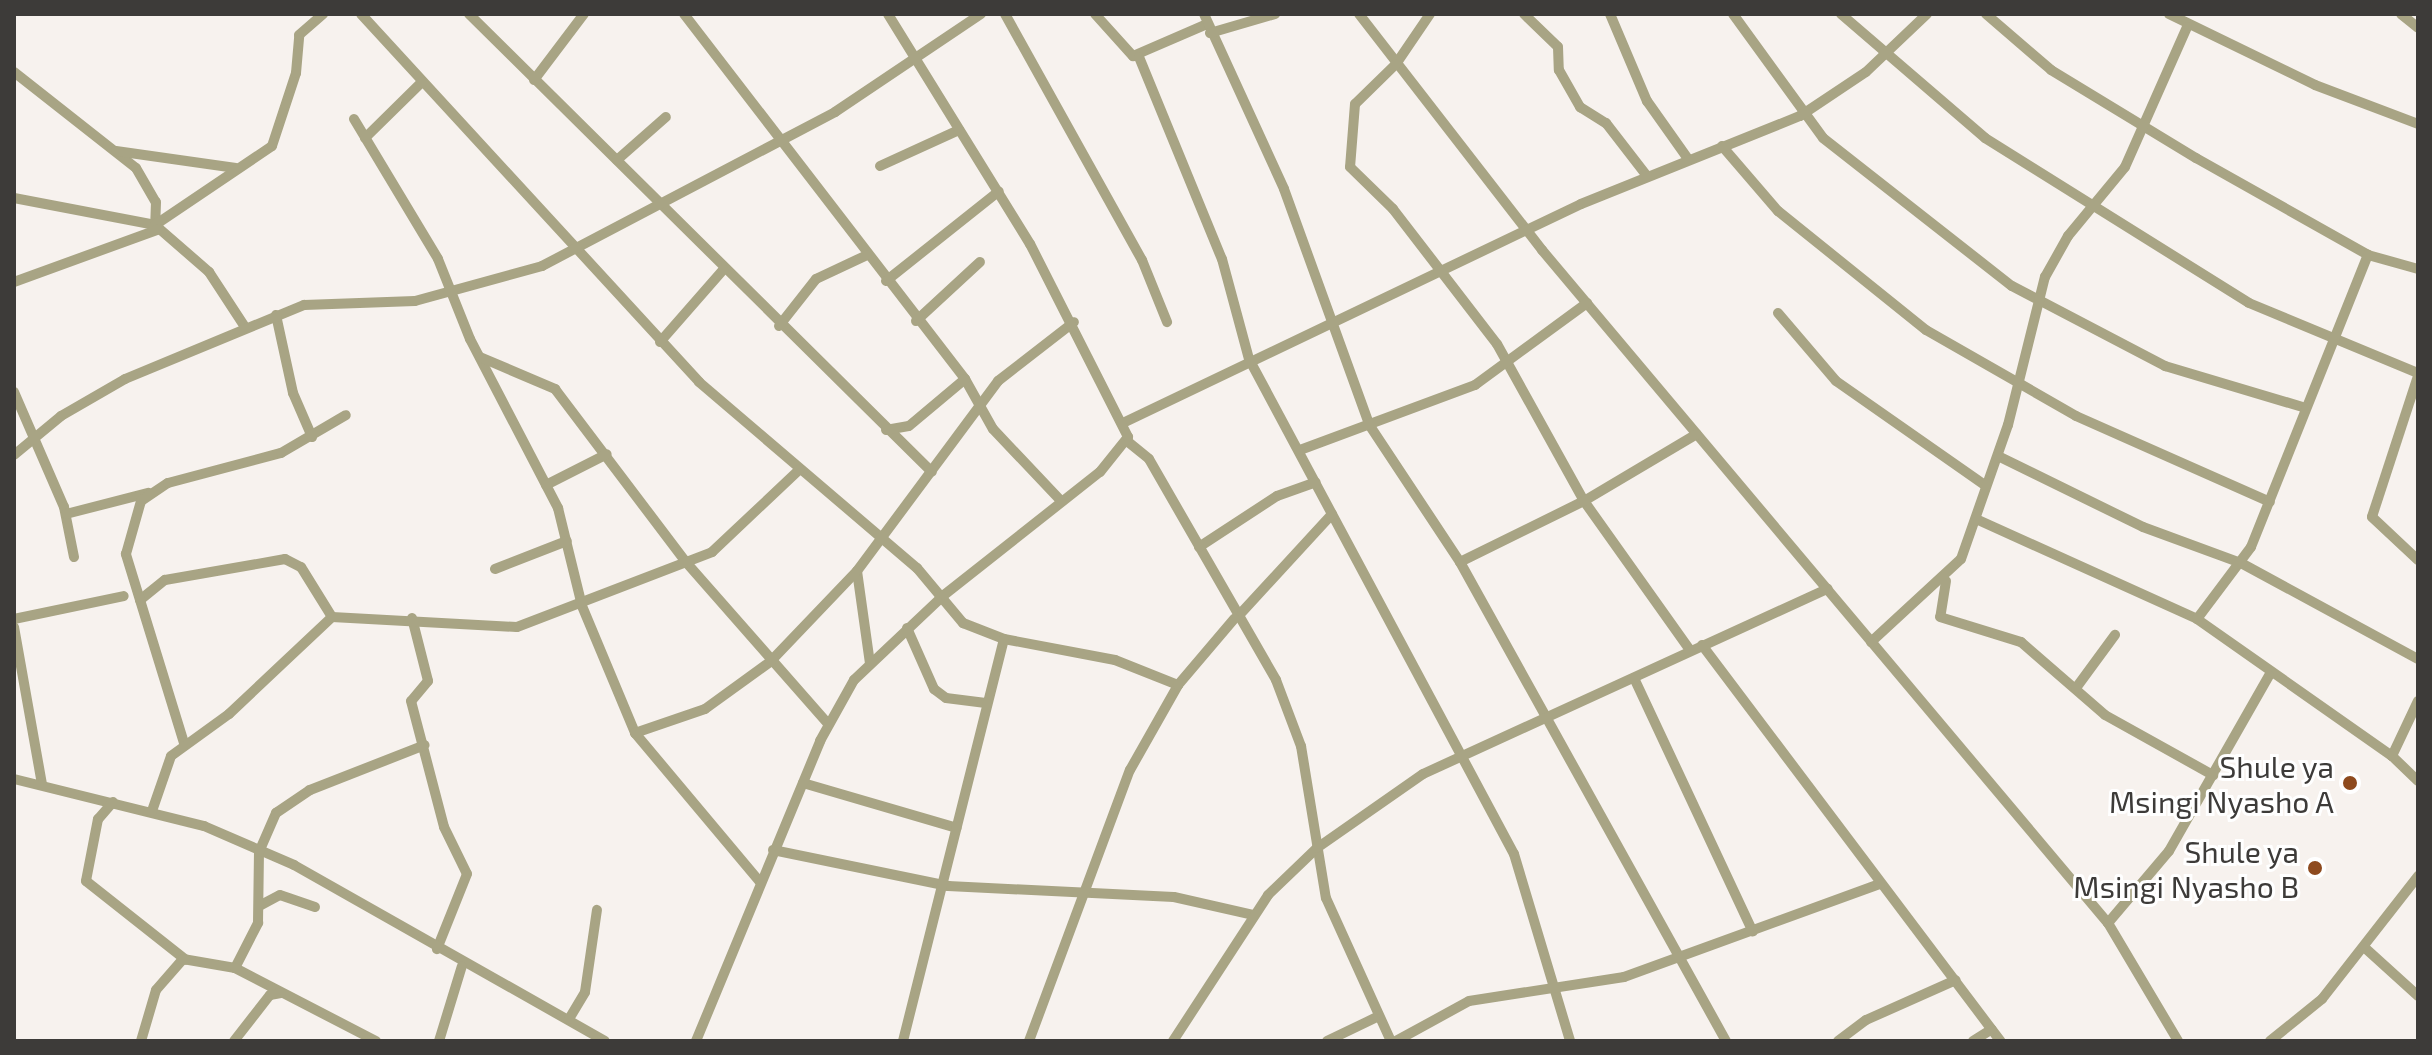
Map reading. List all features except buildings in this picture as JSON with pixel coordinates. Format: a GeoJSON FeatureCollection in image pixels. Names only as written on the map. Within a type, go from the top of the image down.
{"type":"FeatureCollection","features":[{"type":"Feature","properties":{"kind":"street"},"geometry":{"type":"LineString","coordinates":[[14,282],[158,227],[275,142],[275,121],[296,73],[299,35],[323,14]]}},
{"type":"Feature","properties":{"kind":"street"},"geometry":{"type":"LineString","coordinates":[[361,14],[660,342],[799,470],[883,538],[944,595],[963,623],[1004,639],[1115,660],[1178,685]]}},
{"type":"Feature","properties":{"kind":"street"},"geometry":{"type":"LineString","coordinates":[[469,14],[779,326],[932,472]]}},
{"type":"Feature","properties":{"kind":"street"},"geometry":{"type":"LineString","coordinates":[[534,80],[584,14]]}},
{"type":"Feature","properties":{"kind":"street"},"geometry":{"type":"LineString","coordinates":[[684,14],[782,139],[916,321],[965,379],[980,410],[1061,501]]}},
{"type":"Feature","properties":{"kind":"street"},"geometry":{"type":"LineString","coordinates":[[888,14],[999,191],[1074,322],[1125,422],[1127,441],[1149,459],[1238,616],[1301,746],[1326,898],[1375,1018],[1394,1041],[1469,1001],[1554,990],[1683,955],[1880,884]]}},
{"type":"Feature","properties":{"kind":"street"},"geometry":{"type":"LineString","coordinates":[[14,455],[30,438],[125,379],[276,315],[317,302],[451,294],[576,250],[661,207],[782,139],[917,60],[981,14]]}},
{"type":"Feature","properties":{"kind":"street"},"geometry":{"type":"LineString","coordinates":[[1005,14],[1142,260],[1167,322]]}},
{"type":"Feature","properties":{"kind":"street"},"geometry":{"type":"LineString","coordinates":[[1095,14],[1129,54],[1139,57],[1207,24],[1275,14]]}},
{"type":"Feature","properties":{"kind":"street"},"geometry":{"type":"LineString","coordinates":[[1359,14],[1525,229],[2108,923],[2178,1041]]}},
{"type":"Feature","properties":{"kind":"street"},"geometry":{"type":"LineString","coordinates":[[1430,14],[1396,64],[1355,104],[1348,161],[1440,271],[1508,362],[1584,501],[1690,650]]}},
{"type":"Feature","properties":{"kind":"street"},"geometry":{"type":"LineString","coordinates":[[1524,14],[1558,47],[1559,70],[1580,107],[1606,123],[1647,176]]}},
{"type":"Feature","properties":{"kind":"street"},"geometry":{"type":"LineString","coordinates":[[1610,14],[1647,101],[1688,159]]}},
{"type":"Feature","properties":{"kind":"street"},"geometry":{"type":"LineString","coordinates":[[1733,14],[1800,116],[1891,198],[2037,301],[2178,371],[2306,408]]}},
{"type":"Feature","properties":{"kind":"street"},"geometry":{"type":"LineString","coordinates":[[1841,14],[1985,138],[2249,303],[2418,374],[2372,517],[2418,560]]}},
{"type":"Feature","properties":{"kind":"street"},"geometry":{"type":"LineString","coordinates":[[1125,422],[1249,359],[1332,324],[1525,229],[1688,159],[1800,116],[1886,55],[1927,14]]}},
{"type":"Feature","properties":{"kind":"street"},"geometry":{"type":"LineString","coordinates":[[1986,14],[2051,70],[2145,127],[2368,255],[2418,269]]}},
{"type":"Feature","properties":{"kind":"street"},"geometry":{"type":"LineString","coordinates":[[2169,14],[2187,27],[2418,124]]}},
{"type":"Feature","properties":{"kind":"street"},"geometry":{"type":"LineString","coordinates":[[2401,14],[2418,28]]}},
{"type":"Feature","properties":{"kind":"street"},"geometry":{"type":"LineString","coordinates":[[1207,24],[1261,133],[1370,426],[1460,562],[1543,721],[1683,955],[1726,1041]]}},
{"type":"Feature","properties":{"kind":"street"},"geometry":{"type":"LineString","coordinates":[[2187,27],[2152,96],[2145,127],[2094,206],[2055,255],[2037,301],[2019,386],[1998,456],[1976,519],[1946,579],[1940,617],[2009,636],[2076,688],[2105,715],[2213,775]]}},
{"type":"Feature","properties":{"kind":"street"},"geometry":{"type":"LineString","coordinates":[[1139,57],[1222,259],[1249,359],[1465,753],[1514,854],[1570,1041]]}},
{"type":"Feature","properties":{"kind":"street"},"geometry":{"type":"LineString","coordinates":[[14,72],[115,151],[148,185],[158,227]]}},
{"type":"Feature","properties":{"kind":"street"},"geometry":{"type":"LineString","coordinates":[[365,138],[422,82]]}},
{"type":"Feature","properties":{"kind":"street"},"geometry":{"type":"LineString","coordinates":[[617,160],[666,117]]}},
{"type":"Feature","properties":{"kind":"street"},"geometry":{"type":"LineString","coordinates":[[354,119],[429,242],[480,357],[546,485],[567,541],[582,606],[635,733],[759,881]]}},
{"type":"Feature","properties":{"kind":"street"},"geometry":{"type":"LineString","coordinates":[[880,166],[959,130]]}},
{"type":"Feature","properties":{"kind":"street"},"geometry":{"type":"LineString","coordinates":[[1722,146],[1768,202],[1855,280],[2019,386],[2270,502]]}},
{"type":"Feature","properties":{"kind":"street"},"geometry":{"type":"LineString","coordinates":[[115,151],[236,168]]}},
{"type":"Feature","properties":{"kind":"street"},"geometry":{"type":"LineString","coordinates":[[886,281],[999,191]]}},
{"type":"Feature","properties":{"kind":"street"},"geometry":{"type":"LineString","coordinates":[[14,198],[158,227],[209,272],[245,327]]}},
{"type":"Feature","properties":{"kind":"street"},"geometry":{"type":"LineString","coordinates":[[779,326],[816,279],[867,255]]}},
{"type":"Feature","properties":{"kind":"street"},"geometry":{"type":"LineString","coordinates":[[2197,619],[2241,563],[2270,502],[2368,255]]}},
{"type":"Feature","properties":{"kind":"street"},"geometry":{"type":"LineString","coordinates":[[916,321],[980,262]]}},
{"type":"Feature","properties":{"kind":"street"},"geometry":{"type":"LineString","coordinates":[[660,342],[723,270]]}},
{"type":"Feature","properties":{"kind":"street"},"geometry":{"type":"LineString","coordinates":[[1300,450],[1442,400],[1508,362],[1587,303]]}},
{"type":"Feature","properties":{"kind":"street"},"geometry":{"type":"LineString","coordinates":[[1778,313],[1836,381],[1986,486]]}},
{"type":"Feature","properties":{"kind":"street"},"geometry":{"type":"LineString","coordinates":[[276,315],[312,437]]}},
{"type":"Feature","properties":{"kind":"street"},"geometry":{"type":"LineString","coordinates":[[635,733],[705,709],[770,662],[857,571],[980,410],[998,381],[1074,322]]}},
{"type":"Feature","properties":{"kind":"street"},"geometry":{"type":"LineString","coordinates":[[480,357],[551,384],[685,561],[770,662],[828,724]]}},
{"type":"Feature","properties":{"kind":"street"},"geometry":{"type":"LineString","coordinates":[[886,430],[909,426],[965,379]]}},
{"type":"Feature","properties":{"kind":"street"},"geometry":{"type":"LineString","coordinates":[[14,392],[30,438],[66,514],[74,557]]}},
{"type":"Feature","properties":{"kind":"street"},"geometry":{"type":"LineString","coordinates":[[66,514],[149,493],[312,437],[346,415]]}},
{"type":"Feature","properties":{"kind":"street"},"geometry":{"type":"LineString","coordinates":[[1460,562],[1584,501],[1697,434]]}},
{"type":"Feature","properties":{"kind":"street"},"geometry":{"type":"LineString","coordinates":[[696,1041],[759,881],[828,724],[870,663],[944,595],[1061,501],[1127,441]]}},
{"type":"Feature","properties":{"kind":"street"},"geometry":{"type":"LineString","coordinates":[[546,485],[607,454]]}},
{"type":"Feature","properties":{"kind":"street"},"geometry":{"type":"LineString","coordinates":[[1998,456],[2143,527],[2241,563],[2418,659]]}},
{"type":"Feature","properties":{"kind":"street"},"geometry":{"type":"LineString","coordinates":[[152,811],[165,768],[184,743],[229,714],[332,617],[412,618],[505,629],[582,606],[726,542],[799,470]]}},
{"type":"Feature","properties":{"kind":"street"},"geometry":{"type":"LineString","coordinates":[[1199,547],[1277,496],[1316,482]]}},
{"type":"Feature","properties":{"kind":"street"},"geometry":{"type":"LineString","coordinates":[[149,493],[126,545],[184,743]]}},
{"type":"Feature","properties":{"kind":"street"},"geometry":{"type":"LineString","coordinates":[[1029,1041],[1086,898],[1113,810],[1178,685],[1332,514]]}},
{"type":"Feature","properties":{"kind":"street"},"geometry":{"type":"LineString","coordinates":[[1976,519],[2197,619],[2269,676],[2392,756],[2418,781]]}},
{"type":"Feature","properties":{"kind":"street"},"geometry":{"type":"LineString","coordinates":[[495,569],[567,541]]}},
{"type":"Feature","properties":{"kind":"street"},"geometry":{"type":"LineString","coordinates":[[140,600],[165,580],[285,559],[301,567],[332,617]]}},
{"type":"Feature","properties":{"kind":"street"},"geometry":{"type":"LineString","coordinates":[[857,571],[870,663]]}},
{"type":"Feature","properties":{"kind":"street"},"geometry":{"type":"LineString","coordinates":[[1871,642],[1946,579]]}},
{"type":"Feature","properties":{"kind":"street"},"geometry":{"type":"LineString","coordinates":[[1173,1041],[1254,915],[1317,848],[1465,753],[1543,721],[1690,650],[1828,589]]}},
{"type":"Feature","properties":{"kind":"street"},"geometry":{"type":"LineString","coordinates":[[14,619],[124,596]]}},
{"type":"Feature","properties":{"kind":"street"},"geometry":{"type":"LineString","coordinates":[[412,618],[428,677],[411,701],[444,827],[467,874],[437,949]]}},
{"type":"Feature","properties":{"kind":"street"},"geometry":{"type":"LineString","coordinates":[[14,627],[42,784]]}},
{"type":"Feature","properties":{"kind":"street"},"geometry":{"type":"LineString","coordinates":[[907,628],[934,689],[946,698],[986,703]]}},
{"type":"Feature","properties":{"kind":"street"},"geometry":{"type":"LineString","coordinates":[[2076,688],[2115,635]]}},
{"type":"Feature","properties":{"kind":"street"},"geometry":{"type":"LineString","coordinates":[[903,1041],[925,940],[948,886],[957,828],[1004,639]]}},
{"type":"Feature","properties":{"kind":"street"},"geometry":{"type":"LineString","coordinates":[[1702,645],[2000,1041]]}},
{"type":"Feature","properties":{"kind":"street"},"geometry":{"type":"LineString","coordinates":[[2108,923],[2169,851],[2269,676]]}},
{"type":"Feature","properties":{"kind":"street"},"geometry":{"type":"LineString","coordinates":[[1634,678],[1753,932]]}},
{"type":"Feature","properties":{"kind":"street"},"geometry":{"type":"LineString","coordinates":[[2392,756],[2418,701]]}},
{"type":"Feature","properties":{"kind":"street"},"geometry":{"type":"LineString","coordinates":[[235,968],[261,905],[259,852],[286,804],[425,745]]}},
{"type":"Feature","properties":{"kind":"street"},"geometry":{"type":"LineString","coordinates":[[14,779],[152,811],[259,852],[437,949],[462,966],[569,1019],[605,1041]]}},
{"type":"Feature","properties":{"kind":"street"},"geometry":{"type":"LineString","coordinates":[[803,783],[957,828]]}},
{"type":"Feature","properties":{"kind":"street"},"geometry":{"type":"LineString","coordinates":[[113,802],[98,819],[86,881],[186,960],[235,968],[376,1041]]}},
{"type":"Feature","properties":{"kind":"street"},"geometry":{"type":"LineString","coordinates":[[773,850],[948,886],[1086,898],[1174,897],[1254,915]]}},
{"type":"Feature","properties":{"kind":"street"},"geometry":{"type":"LineString","coordinates":[[2270,1041],[2322,999],[2418,876]]}},
{"type":"Feature","properties":{"kind":"street"},"geometry":{"type":"LineString","coordinates":[[261,905],[280,895],[315,907]]}},
{"type":"Feature","properties":{"kind":"street"},"geometry":{"type":"LineString","coordinates":[[569,1019],[585,992],[597,910]]}},
{"type":"Feature","properties":{"kind":"street"},"geometry":{"type":"LineString","coordinates":[[2364,947],[2418,996]]}},
{"type":"Feature","properties":{"kind":"street"},"geometry":{"type":"LineString","coordinates":[[141,1041],[165,973],[186,960]]}},
{"type":"Feature","properties":{"kind":"street"},"geometry":{"type":"LineString","coordinates":[[439,1041],[462,966]]}},
{"type":"Feature","properties":{"kind":"street"},"geometry":{"type":"LineString","coordinates":[[1838,1041],[1866,1020],[1956,980]]}},
{"type":"Feature","properties":{"kind":"street"},"geometry":{"type":"LineString","coordinates":[[234,1041],[270,994],[283,993]]}},
{"type":"Feature","properties":{"kind":"street"},"geometry":{"type":"LineString","coordinates":[[1327,1041],[1375,1018]]}},
{"type":"Feature","properties":{"kind":"street"},"geometry":{"type":"LineString","coordinates":[[1973,1041],[1992,1029]]}},
{"type":"Feature","properties":{"kind":"place","name":"Shule ya Msingi Nyasho A"},"geometry":{"type":"Point","coordinates":[2350,783]}},
{"type":"Feature","properties":{"kind":"place","name":"Shule ya Msingi Nyasho B"},"geometry":{"type":"Point","coordinates":[2315,868]}}]}
